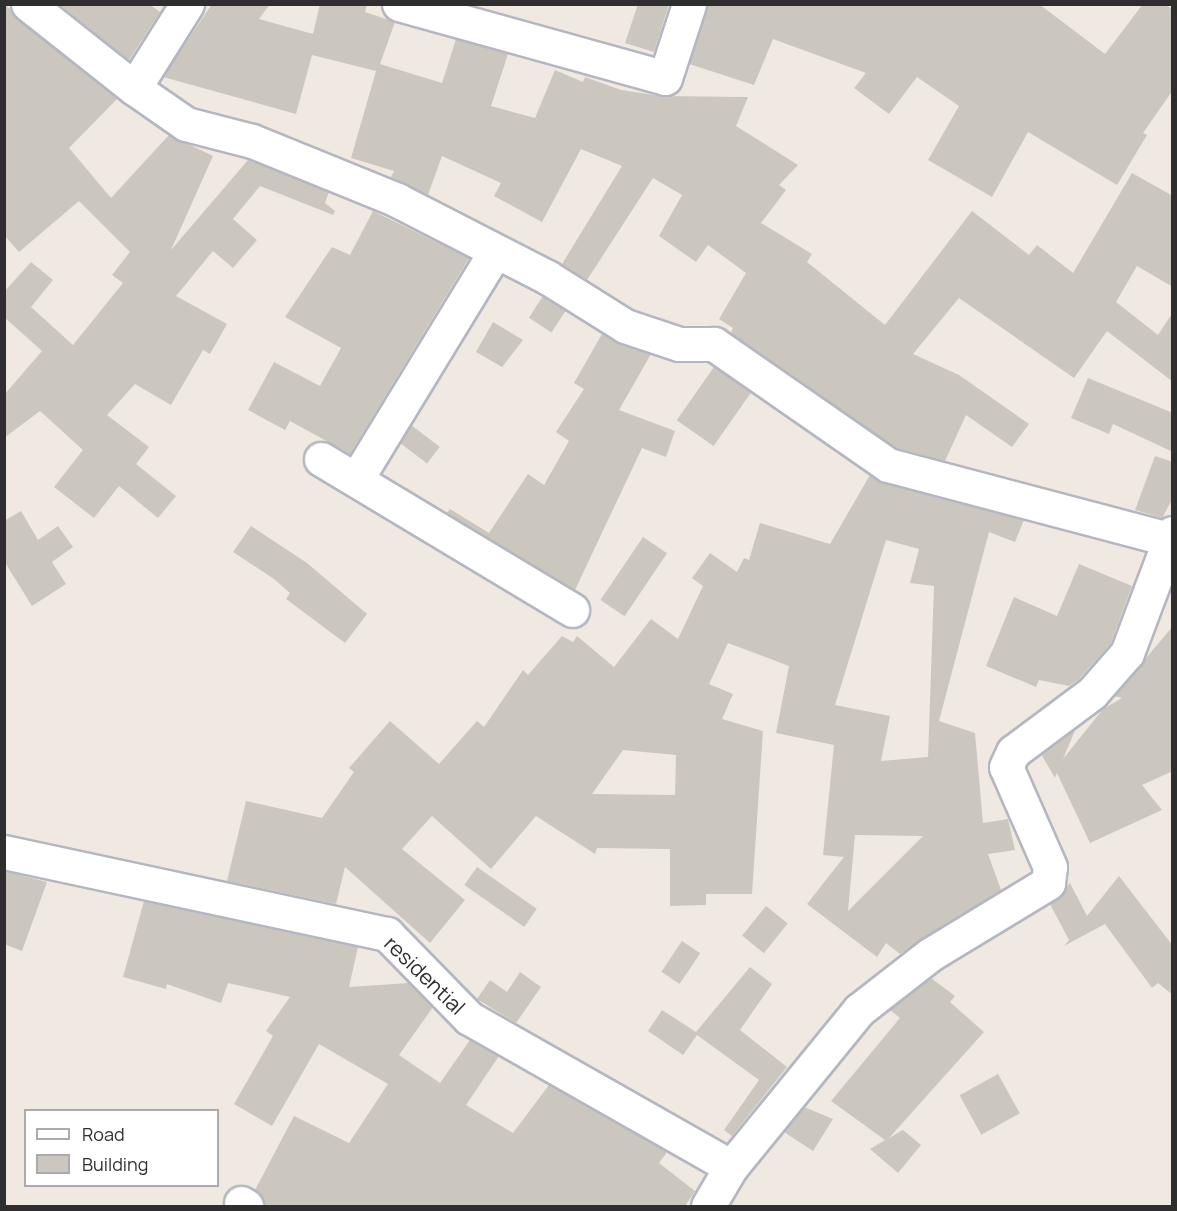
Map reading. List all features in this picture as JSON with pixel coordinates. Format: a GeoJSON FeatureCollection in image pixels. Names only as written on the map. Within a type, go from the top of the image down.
{"type":"FeatureCollection","features":[{"type":"Feature","properties":{"kind":"street"},"geometry":{"type":"LineString","coordinates":[[28,4],[134,88],[186,124],[252,141],[397,200],[495,252],[625,326],[679,344],[714,344],[888,465],[1171,536],[1127,653],[1092,693],[1013,752],[1006,767],[1050,867],[1048,883],[932,954],[859,1010],[731,1167],[708,1206]]}},
{"type":"Feature","properties":{"kind":"street"},"geometry":{"type":"LineString","coordinates":[[134,88],[187,4]]}},
{"type":"Feature","properties":{"kind":"street"},"geometry":{"type":"LineString","coordinates":[[399,4],[665,78],[689,4]]}},
{"type":"Feature","properties":{"kind":"street"},"geometry":{"type":"LineString","coordinates":[[357,478],[495,252]]}},
{"type":"Feature","properties":{"kind":"street"},"geometry":{"type":"LineString","coordinates":[[321,459],[357,478],[572,610]]}},
{"type":"Feature","properties":{"kind":"street","name":"residential"},"geometry":{"type":"LineString","coordinates":[[4,852],[387,934],[470,1018],[731,1167]]}},
{"type":"Feature","properties":{"kind":"building"},"geometry":{"type":"Polygon","coordinates":[[[4,4],[117,99],[69,148],[111,198],[169,135],[213,156],[171,250],[248,160],[329,192],[325,203],[335,211],[333,215],[260,186],[233,219],[257,240],[233,268],[213,251],[176,296],[227,324],[210,354],[203,350],[171,405],[135,384],[107,415],[149,447],[136,464],[176,496],[158,518],[119,486],[94,518],[54,487],[83,450],[40,411],[4,438],[4,395],[42,351],[4,317],[4,292],[31,262],[53,280],[31,307],[73,345],[123,283],[112,275],[130,252],[79,201],[19,252],[4,235],[4,4]]]}},
{"type":"Feature","properties":{"kind":"building"},"geometry":{"type":"Polygon","coordinates":[[[59,4],[149,4],[160,12],[129,60],[59,4]]]}},
{"type":"Feature","properties":{"kind":"building"},"geometry":{"type":"Polygon","coordinates":[[[212,4],[270,4],[259,19],[313,34],[320,4],[367,4],[365,12],[395,22],[380,64],[442,83],[456,39],[508,54],[491,106],[535,118],[555,70],[583,82],[585,77],[621,90],[661,96],[748,97],[736,126],[798,165],[779,185],[786,190],[761,223],[812,254],[807,262],[885,325],[972,211],[1029,255],[1037,245],[1073,273],[1132,173],[1173,196],[1173,287],[1137,266],[1116,302],[1158,335],[1173,312],[1173,382],[1107,331],[1074,378],[959,298],[913,354],[959,375],[1029,424],[1012,447],[966,415],[945,461],[896,448],[731,333],[733,328],[719,319],[746,273],[708,245],[696,262],[659,236],[682,195],[653,178],[587,280],[562,264],[622,166],[581,149],[542,222],[494,196],[501,183],[442,156],[428,195],[391,177],[394,171],[351,158],[376,71],[312,55],[296,114],[163,77],[212,4]]]}},
{"type":"Feature","properties":{"kind":"building"},"geometry":{"type":"Polygon","coordinates":[[[638,4],[669,4],[654,52],[625,43],[638,4]]]}},
{"type":"Feature","properties":{"kind":"building"},"geometry":{"type":"Polygon","coordinates":[[[707,4],[1039,4],[1105,54],[1143,4],[1165,4],[1173,10],[1173,90],[1143,133],[1147,135],[1117,185],[1028,132],[992,197],[928,160],[959,106],[917,77],[889,114],[854,88],[866,73],[773,39],[754,85],[689,64],[707,4]]]}},
{"type":"Feature","properties":{"kind":"building"},"geometry":{"type":"Polygon","coordinates":[[[373,211],[469,258],[350,454],[290,421],[285,430],[248,410],[274,362],[320,386],[341,348],[285,317],[332,247],[350,255],[373,211]]]}},
{"type":"Feature","properties":{"kind":"building"},"geometry":{"type":"Polygon","coordinates":[[[543,296],[566,311],[551,333],[529,318],[543,296]]]}},
{"type":"Feature","properties":{"kind":"building"},"geometry":{"type":"Polygon","coordinates":[[[493,322],[523,340],[502,367],[476,352],[493,322]]]}},
{"type":"Feature","properties":{"kind":"building"},"geometry":{"type":"Polygon","coordinates":[[[602,334],[651,354],[619,410],[675,431],[666,457],[642,448],[575,590],[447,513],[450,509],[489,533],[528,474],[544,485],[569,441],[556,432],[584,389],[574,383],[602,334]]]}},
{"type":"Feature","properties":{"kind":"building"},"geometry":{"type":"Polygon","coordinates":[[[714,367],[751,393],[714,446],[677,420],[714,367]]]}},
{"type":"Feature","properties":{"kind":"building"},"geometry":{"type":"Polygon","coordinates":[[[1088,378],[1173,413],[1173,452],[1113,424],[1109,434],[1071,418],[1088,378]]]}},
{"type":"Feature","properties":{"kind":"building"},"geometry":{"type":"Polygon","coordinates":[[[411,425],[440,447],[427,463],[398,442],[411,425]]]}},
{"type":"Feature","properties":{"kind":"building"},"geometry":{"type":"Polygon","coordinates":[[[1155,456],[1173,462],[1173,498],[1162,518],[1135,510],[1155,456]]]}},
{"type":"Feature","properties":{"kind":"building"},"geometry":{"type":"Polygon","coordinates":[[[870,475],[1024,520],[1015,542],[989,532],[939,721],[975,733],[983,823],[1008,819],[1015,850],[988,854],[1001,890],[900,954],[886,943],[877,957],[807,904],[844,857],[823,855],[834,745],[776,733],[789,666],[728,643],[709,684],[733,694],[722,719],[763,731],[752,894],[706,894],[706,905],[670,906],[670,849],[597,848],[595,854],[536,816],[491,869],[432,816],[402,849],[465,900],[430,943],[345,867],[336,904],[227,881],[246,801],[322,818],[354,772],[349,768],[390,721],[439,764],[477,721],[484,727],[523,670],[528,675],[562,636],[573,642],[577,636],[614,667],[651,619],[678,639],[703,586],[692,578],[710,553],[737,572],[744,558],[749,560],[760,523],[830,544],[870,475]],[[886,540],[835,705],[890,716],[881,761],[928,757],[934,586],[910,583],[919,549],[886,540]],[[623,750],[592,794],[675,795],[676,755],[623,750]],[[855,835],[848,911],[923,836],[855,835]]]}},
{"type":"Feature","properties":{"kind":"building"},"geometry":{"type":"Polygon","coordinates":[[[21,511],[38,540],[58,526],[73,547],[52,562],[66,584],[32,606],[4,561],[4,521],[21,511]]]}},
{"type":"Feature","properties":{"kind":"building"},"geometry":{"type":"Polygon","coordinates":[[[251,526],[307,563],[367,614],[345,643],[286,599],[290,593],[274,579],[233,552],[251,526]]]}},
{"type":"Feature","properties":{"kind":"building"},"geometry":{"type":"Polygon","coordinates":[[[643,537],[667,553],[625,616],[601,600],[643,537]]]}},
{"type":"Feature","properties":{"kind":"building"},"geometry":{"type":"Polygon","coordinates":[[[1079,564],[1132,586],[1111,643],[1079,679],[1069,686],[1039,680],[1036,687],[986,666],[1014,597],[1057,616],[1079,564]]]}},
{"type":"Feature","properties":{"kind":"building"},"geometry":{"type":"Polygon","coordinates":[[[1173,626],[1173,771],[1142,785],[1162,810],[1090,843],[1057,773],[1055,778],[1041,754],[1076,728],[1063,759],[1103,709],[1122,698],[1114,696],[1173,626]]]}},
{"type":"Feature","properties":{"kind":"building"},"geometry":{"type":"Polygon","coordinates":[[[477,867],[537,909],[524,927],[464,885],[477,867]]]}},
{"type":"Feature","properties":{"kind":"building"},"geometry":{"type":"Polygon","coordinates":[[[4,871],[47,882],[22,951],[4,944],[4,871]]]}},
{"type":"Feature","properties":{"kind":"building"},"geometry":{"type":"Polygon","coordinates":[[[1119,876],[1173,946],[1173,995],[1158,983],[1152,988],[1105,924],[1064,946],[1069,940],[1050,904],[1070,883],[1087,916],[1119,876]]]}},
{"type":"Feature","properties":{"kind":"building"},"geometry":{"type":"Polygon","coordinates":[[[144,901],[358,947],[349,987],[409,983],[433,1007],[399,1055],[440,1083],[470,1040],[499,1056],[466,1105],[513,1133],[549,1085],[667,1152],[659,1163],[695,1191],[685,1206],[265,1206],[255,1190],[294,1116],[349,1143],[388,1084],[319,1044],[272,1126],[234,1104],[273,1036],[266,1031],[290,997],[228,983],[221,1003],[167,984],[166,989],[123,977],[144,901]]]}},
{"type":"Feature","properties":{"kind":"building"},"geometry":{"type":"Polygon","coordinates":[[[766,906],[788,924],[764,953],[742,936],[766,906]]]}},
{"type":"Feature","properties":{"kind":"building"},"geometry":{"type":"Polygon","coordinates":[[[682,941],[700,953],[680,984],[661,972],[682,941]]]}},
{"type":"Feature","properties":{"kind":"building"},"geometry":{"type":"Polygon","coordinates":[[[750,967],[772,984],[740,1030],[787,1067],[732,1136],[724,1130],[759,1080],[697,1035],[683,1055],[648,1031],[662,1010],[696,1032],[750,967]]]}},
{"type":"Feature","properties":{"kind":"building"},"geometry":{"type":"Polygon","coordinates":[[[520,972],[541,987],[516,1023],[477,999],[490,980],[507,992],[520,972]]]}},
{"type":"Feature","properties":{"kind":"building"},"geometry":{"type":"Polygon","coordinates":[[[931,978],[955,996],[950,1002],[984,1032],[889,1138],[903,1130],[921,1145],[898,1173],[870,1149],[885,1140],[831,1101],[900,1018],[890,1010],[931,978]]]}},
{"type":"Feature","properties":{"kind":"building"},"geometry":{"type":"Polygon","coordinates":[[[998,1074],[1020,1113],[981,1135],[960,1095],[998,1074]]]}},
{"type":"Feature","properties":{"kind":"building"},"geometry":{"type":"Polygon","coordinates":[[[804,1107],[833,1119],[813,1151],[784,1132],[804,1107]]]}}]}
